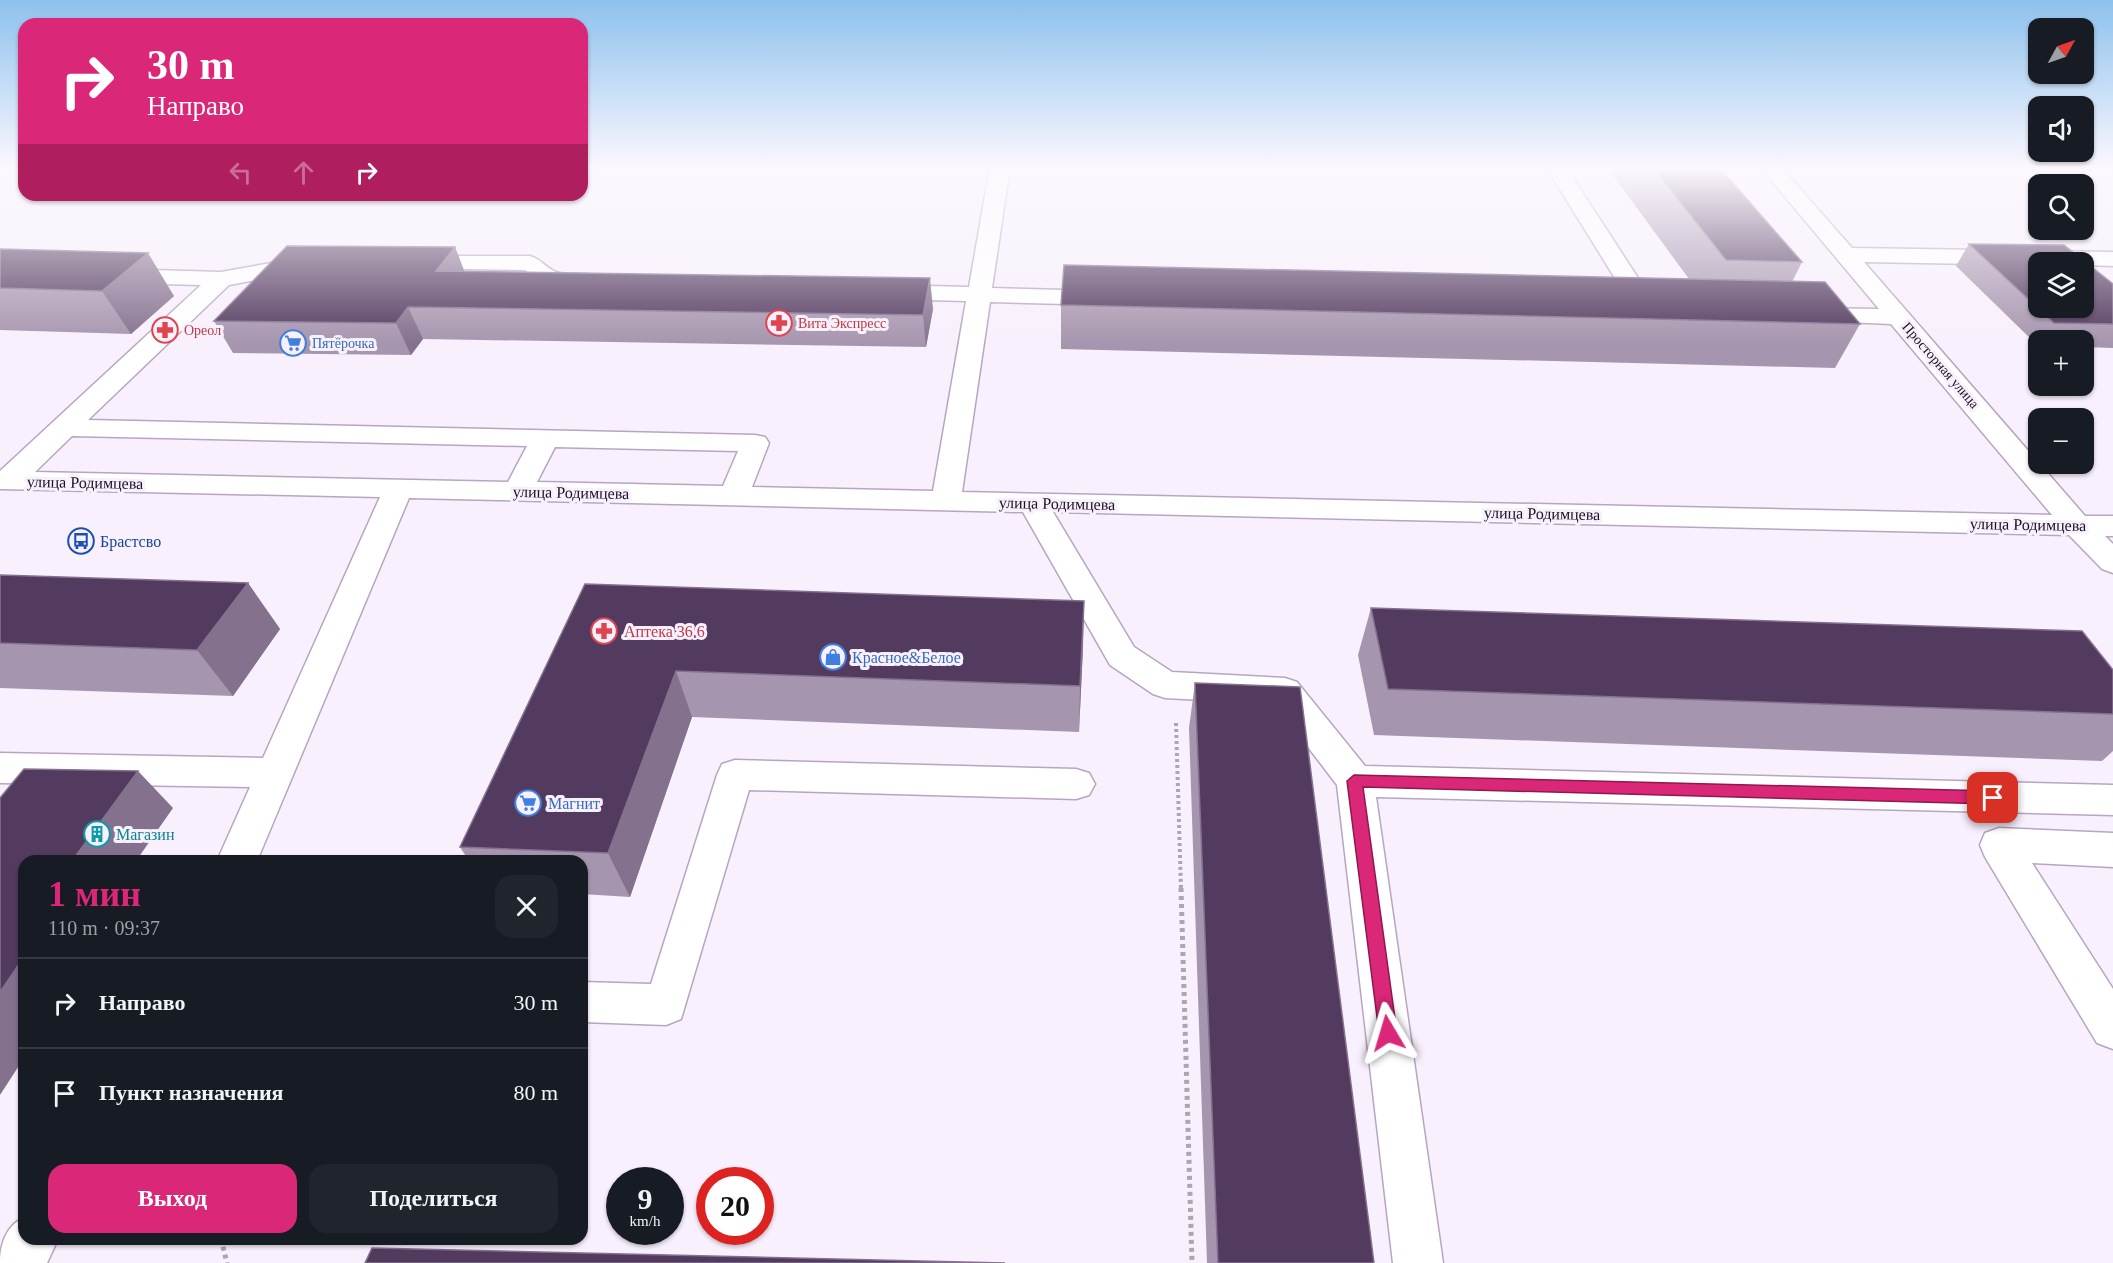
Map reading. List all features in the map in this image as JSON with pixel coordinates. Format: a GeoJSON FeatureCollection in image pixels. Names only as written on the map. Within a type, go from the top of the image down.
{"type":"FeatureCollection","features":[{"type":"Feature","properties":{"kind":"street"},"geometry":{"type":"LineString","coordinates":[[946,501],[991,226]]}},
{"type":"Feature","properties":{"kind":"street"},"geometry":{"type":"LineString","coordinates":[[1598,226],[1659,312],[1624,311]]}},
{"type":"Feature","properties":{"kind":"street","name":"Просторная улица"},"geometry":{"type":"LineString","coordinates":[[1821,226],[2078,525],[2113,562]]}},
{"type":"Feature","properties":{"kind":"street"},"geometry":{"type":"LineString","coordinates":[[1846,255],[2113,260]]}},
{"type":"Feature","properties":{"kind":"street"},"geometry":{"type":"LineString","coordinates":[[93,276],[221,279],[327,262]]}},
{"type":"Feature","properties":{"kind":"street"},"geometry":{"type":"LineString","coordinates":[[399,262],[530,263],[551,279],[610,281]]}},
{"type":"Feature","properties":{"kind":"street"},"geometry":{"type":"LineString","coordinates":[[5,480],[65,428],[221,279]]}},
{"type":"Feature","properties":{"kind":"street"},"geometry":{"type":"LineString","coordinates":[[860,291],[1135,299]]}},
{"type":"Feature","properties":{"kind":"street"},"geometry":{"type":"LineString","coordinates":[[1785,315],[1899,317]]}},
{"type":"Feature","properties":{"kind":"street"},"geometry":{"type":"LineString","coordinates":[[65,428],[755,444],[734,496]]}},
{"type":"Feature","properties":{"kind":"street"},"geometry":{"type":"LineString","coordinates":[[518,491],[545,439]]}},
{"type":"Feature","properties":{"kind":"street","name":"улица Родимцева"},"geometry":{"type":"LineString","coordinates":[[5,480],[2113,526]]}},
{"type":"Feature","properties":{"kind":"street"},"geometry":{"type":"LineString","coordinates":[[240,855],[398,489]]}},
{"type":"Feature","properties":{"kind":"street"},"geometry":{"type":"LineString","coordinates":[[1032,502],[1122,656],[1165,685],[1285,691],[1354,781],[1418,1263]]}},
{"type":"Feature","properties":{"kind":"street"},"geometry":{"type":"LineString","coordinates":[[0,768],[275,773]]}},
{"type":"Feature","properties":{"kind":"street"},"geometry":{"type":"LineString","coordinates":[[588,1002],[666,1005],[735,775],[1076,784]]}},
{"type":"Feature","properties":{"kind":"street"},"geometry":{"type":"LineString","coordinates":[[1354,781],[2113,800]]}},
{"type":"Feature","properties":{"kind":"street"},"geometry":{"type":"LineString","coordinates":[[2113,850],[1999,845],[2113,1028]]}},
{"type":"Feature","properties":{"kind":"street"},"geometry":{"type":"LineString","coordinates":[[18,1263],[29,1245]]}},
{"type":"Feature","properties":{"kind":"path"},"geometry":{"type":"LineString","coordinates":[[1175,686],[1192,1263]]}},
{"type":"Feature","properties":{"kind":"path"},"geometry":{"type":"LineString","coordinates":[[222,1245],[226,1263]]}},
{"type":"Feature","properties":{"kind":"building"},"geometry":{"type":"Polygon","coordinates":[[[1699,226],[1770,226],[1802,262],[1726,260],[1699,226]]]}},
{"type":"Feature","properties":{"kind":"building"},"geometry":{"type":"Polygon","coordinates":[[[1969,244],[2064,245],[2073,252],[2028,252],[2028,299],[1969,244]]]}},
{"type":"Feature","properties":{"kind":"building"},"geometry":{"type":"Polygon","coordinates":[[[287,246],[455,247],[436,271],[930,278],[923,315],[408,307],[396,323],[214,321],[287,246]]]}},
{"type":"Feature","properties":{"kind":"building"},"geometry":{"type":"Polygon","coordinates":[[[0,249],[148,253],[102,291],[0,288],[0,249]]]}},
{"type":"Feature","properties":{"kind":"building"},"geometry":{"type":"Polygon","coordinates":[[[1064,265],[1825,282],[1860,324],[1061,305],[1064,265]]]}},
{"type":"Feature","properties":{"kind":"building"},"geometry":{"type":"Polygon","coordinates":[[[2094,269],[2113,284],[2113,324],[2054,323],[2049,318],[2094,318],[2094,269]]]}},
{"type":"Feature","properties":{"kind":"building"},"geometry":{"type":"Polygon","coordinates":[[[0,575],[248,583],[197,650],[0,643],[0,575]]]}},
{"type":"Feature","properties":{"kind":"building"},"geometry":{"type":"Polygon","coordinates":[[[585,584],[1084,601],[1080,686],[676,671],[608,853],[460,847],[585,584]]]}},
{"type":"Feature","properties":{"kind":"building"},"geometry":{"type":"Polygon","coordinates":[[[1371,608],[2082,631],[2113,670],[2113,714],[1388,689],[1371,608]]]}},
{"type":"Feature","properties":{"kind":"building"},"geometry":{"type":"Polygon","coordinates":[[[1195,683],[1300,687],[1374,1263],[1218,1263],[1195,683]]]}},
{"type":"Feature","properties":{"kind":"building"},"geometry":{"type":"Polygon","coordinates":[[[24,769],[138,771],[76,855],[18,855],[18,966],[0,992],[0,798],[24,769]]]}},
{"type":"Feature","properties":{"kind":"building"},"geometry":{"type":"Polygon","coordinates":[[[372,1248],[1005,1263],[365,1263],[372,1248]]]}},
{"type":"Feature","properties":{"kind":"place","name":"Вита Экспресс"},"geometry":{"type":"Point","coordinates":[779,323]}},
{"type":"Feature","properties":{"kind":"place","name":"Ореол"},"geometry":{"type":"Point","coordinates":[165,330]}},
{"type":"Feature","properties":{"kind":"place","name":"Пятёрочка"},"geometry":{"type":"Point","coordinates":[293,343]}},
{"type":"Feature","properties":{"kind":"place","name":"Брастсво"},"geometry":{"type":"Point","coordinates":[81,541]}},
{"type":"Feature","properties":{"kind":"place","name":"Аптека 36.6"},"geometry":{"type":"Point","coordinates":[604,631]}},
{"type":"Feature","properties":{"kind":"place","name":"Красное&Белое"},"geometry":{"type":"Point","coordinates":[833,657]}},
{"type":"Feature","properties":{"kind":"place","name":"Магнит"},"geometry":{"type":"Point","coordinates":[528,803]}},
{"type":"Feature","properties":{"kind":"place","name":"Магазин"},"geometry":{"type":"Point","coordinates":[97,834]}},
{"type":"Feature","properties":{"kind":"route"},"geometry":{"type":"LineString","coordinates":[[1388,1033],[1354,781],[1993,798]]}}]}
